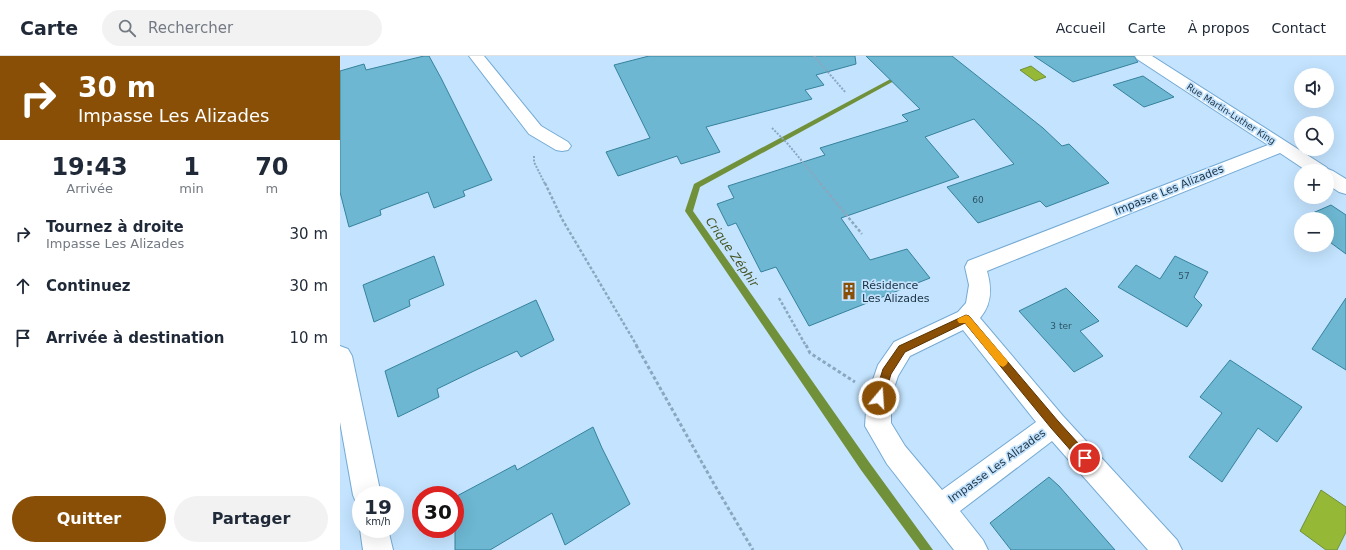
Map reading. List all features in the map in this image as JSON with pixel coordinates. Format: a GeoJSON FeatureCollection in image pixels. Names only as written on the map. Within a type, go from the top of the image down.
{"type":"FeatureCollection","features":[{"type":"Feature","properties":{"kind":"street"},"geometry":{"type":"LineString","coordinates":[[476,56],[534,130],[562,146]]}},
{"type":"Feature","properties":{"kind":"street","name":"Rue Martin-Luther King"},"geometry":{"type":"LineString","coordinates":[[1142,56],[1309,164]]}},
{"type":"Feature","properties":{"kind":"street","name":"Impasse Les Alizades"},"geometry":{"type":"LineString","coordinates":[[966,318],[1054,424],[940,509],[896,455],[878,426],[879,398],[887,372],[902,349],[966,318],[977,306],[980,285],[975,268],[1281,146]]}},
{"type":"Feature","properties":{"kind":"street"},"geometry":{"type":"LineString","coordinates":[[1334,180],[1346,188]]}},
{"type":"Feature","properties":{"kind":"street"},"geometry":{"type":"LineString","coordinates":[[340,356],[365,486]]}},
{"type":"Feature","properties":{"kind":"street"},"geometry":{"type":"LineString","coordinates":[[1054,424],[1167,550]]}},
{"type":"Feature","properties":{"kind":"street"},"geometry":{"type":"LineString","coordinates":[[940,509],[973,550]]}},
{"type":"Feature","properties":{"kind":"street"},"geometry":{"type":"LineString","coordinates":[[376,538],[378,550]]}},
{"type":"Feature","properties":{"kind":"path"},"geometry":{"type":"LineString","coordinates":[[814,56],[846,93]]}},
{"type":"Feature","properties":{"kind":"path"},"geometry":{"type":"LineString","coordinates":[[772,128],[788,143],[862,234]]}},
{"type":"Feature","properties":{"kind":"path"},"geometry":{"type":"LineString","coordinates":[[534,130],[534,162],[562,219],[616,309],[714,484],[753,550]]}},
{"type":"Feature","properties":{"kind":"path"},"geometry":{"type":"LineString","coordinates":[[779,298],[810,353],[879,398]]}},
{"type":"Feature","properties":{"kind":"shaded area"},"geometry":{"type":"Polygon","coordinates":[[[1031,66],[1046,77],[1035,81],[1020,70],[1031,66]]]}},
{"type":"Feature","properties":{"kind":"shaded area"},"geometry":{"type":"Polygon","coordinates":[[[1321,490],[1346,507],[1346,532],[1337,550],[1326,550],[1300,531],[1321,490]]]}},
{"type":"Feature","properties":{"kind":"building"},"geometry":{"type":"Polygon","coordinates":[[[429,56],[492,180],[463,191],[465,196],[434,208],[428,192],[380,210],[381,215],[349,227],[340,192],[340,71],[364,64],[366,70],[429,56]]]}},
{"type":"Feature","properties":{"kind":"building"},"geometry":{"type":"Polygon","coordinates":[[[649,56],[855,56],[856,64],[816,75],[824,85],[805,90],[812,99],[706,127],[720,152],[681,164],[677,156],[618,176],[606,152],[650,138],[614,65],[649,56]]]}},
{"type":"Feature","properties":{"kind":"building"},"geometry":{"type":"Polygon","coordinates":[[[866,56],[952,56],[1043,128],[1062,146],[1069,144],[1109,183],[1046,207],[1040,201],[978,223],[947,187],[1014,164],[974,119],[925,137],[959,177],[841,218],[870,260],[907,249],[930,278],[809,326],[776,267],[761,272],[736,223],[728,226],[717,204],[734,198],[728,186],[825,155],[820,148],[908,121],[902,115],[920,109],[866,56]]]}},
{"type":"Feature","properties":{"kind":"building"},"geometry":{"type":"Polygon","coordinates":[[[1034,56],[1134,56],[1138,62],[1073,82],[1034,56]]]}},
{"type":"Feature","properties":{"kind":"building"},"geometry":{"type":"Polygon","coordinates":[[[1143,76],[1174,97],[1144,107],[1113,85],[1143,76]]]}},
{"type":"Feature","properties":{"kind":"building"},"geometry":{"type":"Polygon","coordinates":[[[1331,205],[1346,215],[1346,254],[1334,245],[1334,212],[1315,212],[1331,205]]]}},
{"type":"Feature","properties":{"kind":"building"},"geometry":{"type":"Polygon","coordinates":[[[434,256],[444,285],[409,300],[410,306],[374,322],[363,285],[434,256]]]}},
{"type":"Feature","properties":{"kind":"building"},"geometry":{"type":"Polygon","coordinates":[[[1175,256],[1208,272],[1194,297],[1202,305],[1187,327],[1118,287],[1136,265],[1160,279],[1175,256]]]}},
{"type":"Feature","properties":{"kind":"building"},"geometry":{"type":"Polygon","coordinates":[[[1066,288],[1099,321],[1080,331],[1103,356],[1074,372],[1019,311],[1066,288]]]}},
{"type":"Feature","properties":{"kind":"building"},"geometry":{"type":"Polygon","coordinates":[[[1346,298],[1346,370],[1312,349],[1346,298]]]}},
{"type":"Feature","properties":{"kind":"building"},"geometry":{"type":"Polygon","coordinates":[[[536,300],[554,340],[521,357],[517,351],[437,389],[439,397],[398,417],[385,371],[536,300]]]}},
{"type":"Feature","properties":{"kind":"building"},"geometry":{"type":"Polygon","coordinates":[[[1230,360],[1302,407],[1277,442],[1258,428],[1222,482],[1189,457],[1222,413],[1200,397],[1230,360]]]}},
{"type":"Feature","properties":{"kind":"building"},"geometry":{"type":"Polygon","coordinates":[[[593,427],[630,504],[565,545],[552,513],[490,550],[455,550],[455,538],[464,538],[464,492],[515,465],[517,470],[593,427]]]}},
{"type":"Feature","properties":{"kind":"building"},"geometry":{"type":"Polygon","coordinates":[[[1049,477],[1059,486],[1115,550],[1011,550],[990,523],[1049,477]]]}},
{"type":"Feature","properties":{"kind":"waterway","name":"Crique Zéphir"},"geometry":{"type":"LineString","coordinates":[[902,75],[697,186],[689,211],[865,466],[927,550]]}},
{"type":"Feature","properties":{"kind":"slow traffic"},"geometry":{"type":"LineString","coordinates":[[962,320],[966,318],[1003,362]]}},
{"type":"Feature","properties":{"kind":"place","name":"Résidence Les Alizades"},"geometry":{"type":"Point","coordinates":[849,291]}},
{"type":"Feature","properties":{"kind":"route"},"geometry":{"type":"LineString","coordinates":[[879,398],[887,372],[902,349],[966,318],[1054,424],[1085,458]]}}]}
